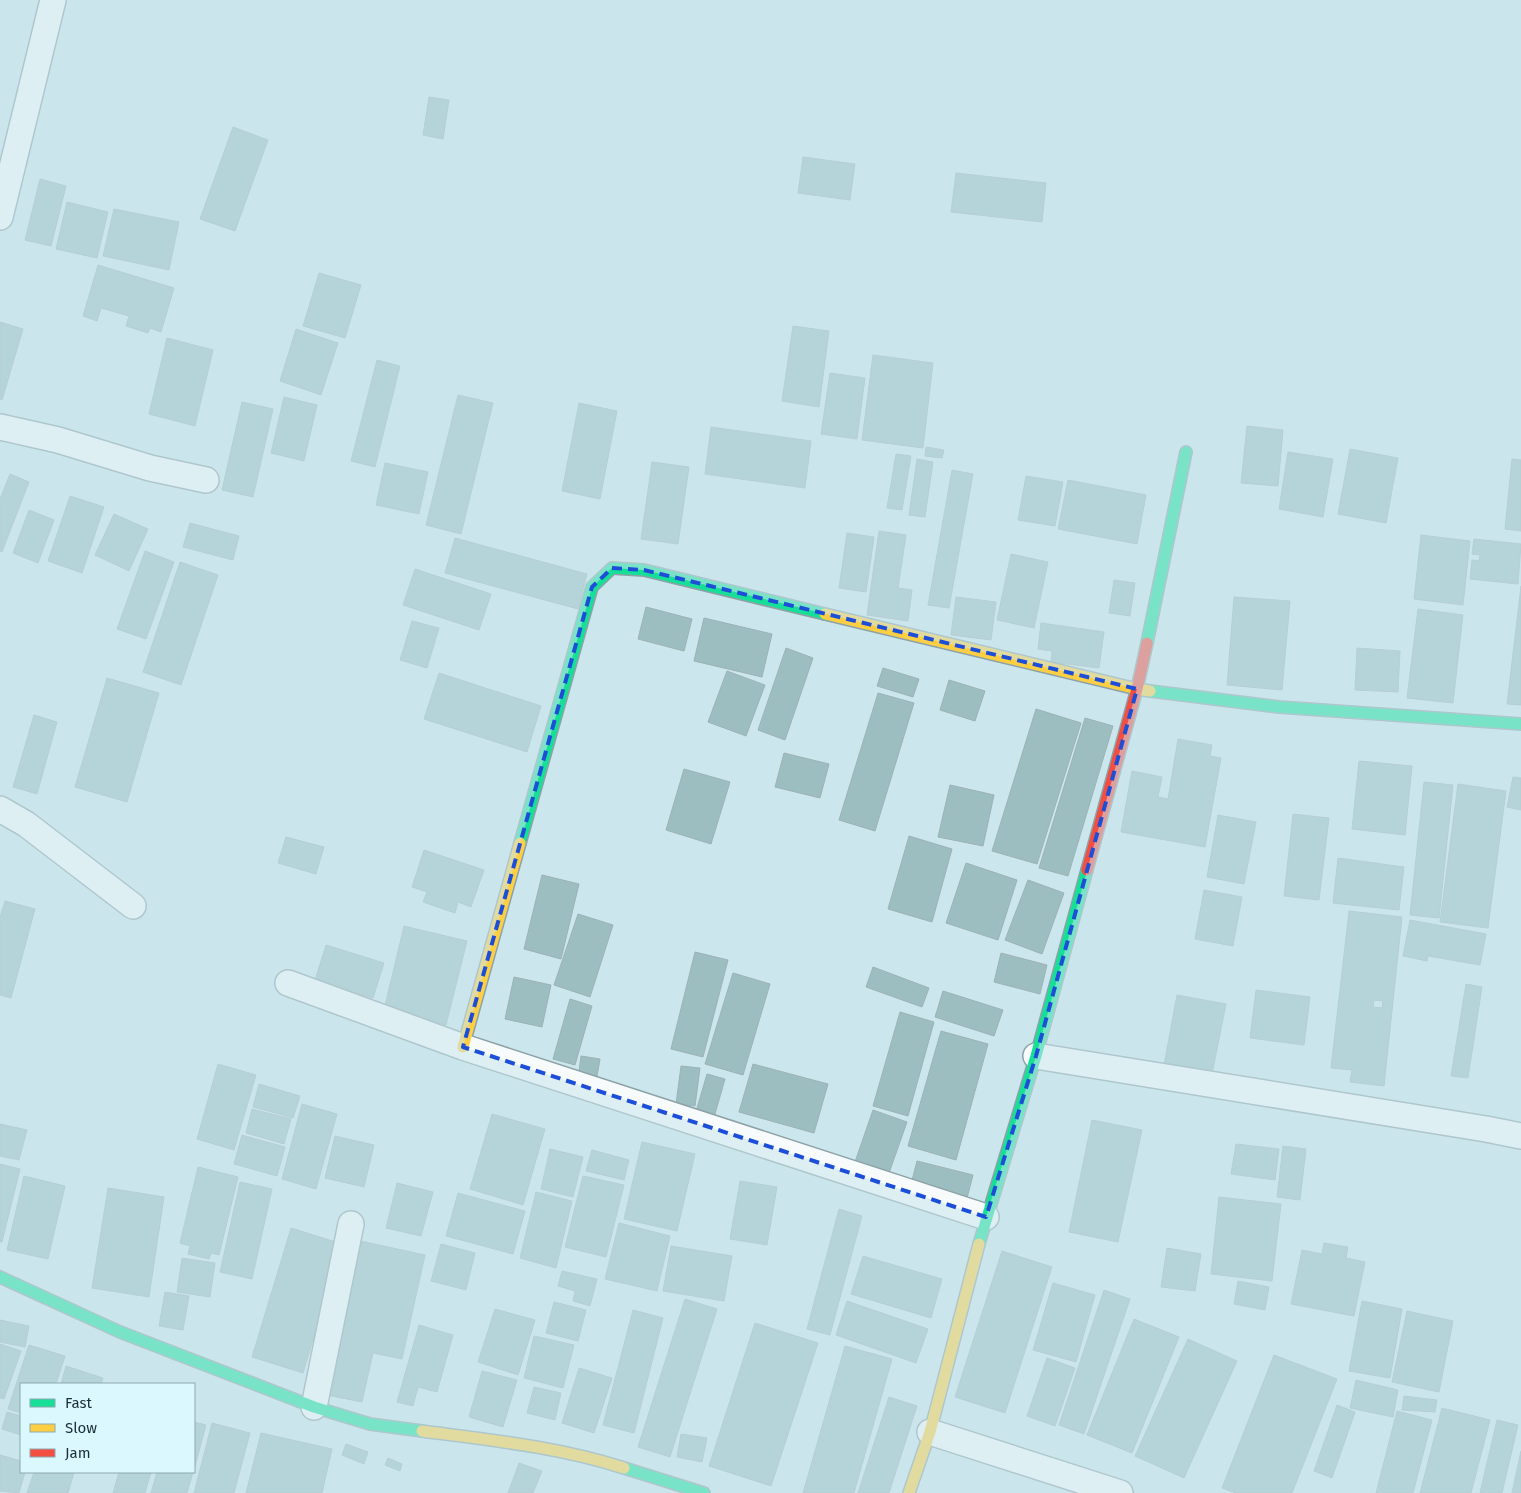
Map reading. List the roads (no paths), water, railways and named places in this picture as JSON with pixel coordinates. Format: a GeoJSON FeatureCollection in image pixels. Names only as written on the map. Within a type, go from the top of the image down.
{"type":"FeatureCollection","features":[{"type":"Feature","properties":{"kind":"street"},"geometry":{"type":"LineString","coordinates":[[0,217],[53,0]]}},
{"type":"Feature","properties":{"kind":"street"},"geometry":{"type":"LineString","coordinates":[[0,427],[58,440],[150,468],[206,480]]}},
{"type":"Feature","properties":{"kind":"street"},"geometry":{"type":"LineString","coordinates":[[909,1493],[930,1432],[986,1217],[1036,1056],[1137,689],[1186,452]]}},
{"type":"Feature","properties":{"kind":"street"},"geometry":{"type":"LineString","coordinates":[[463,1047],[592,587],[612,568],[644,570],[1137,689],[1279,706],[1521,724]]}},
{"type":"Feature","properties":{"kind":"street"},"geometry":{"type":"LineString","coordinates":[[0,809],[26,824],[133,906]]}},
{"type":"Feature","properties":{"kind":"street"},"geometry":{"type":"LineString","coordinates":[[288,983],[463,1047],[986,1217]]}},
{"type":"Feature","properties":{"kind":"street"},"geometry":{"type":"LineString","coordinates":[[1036,1056],[1477,1127],[1521,1136]]}},
{"type":"Feature","properties":{"kind":"street"},"geometry":{"type":"LineString","coordinates":[[314,1407],[351,1224]]}},
{"type":"Feature","properties":{"kind":"street"},"geometry":{"type":"LineString","coordinates":[[0,1277],[120,1332],[314,1407],[370,1424],[508,1442],[605,1462],[704,1493]]}},
{"type":"Feature","properties":{"kind":"street"},"geometry":{"type":"LineString","coordinates":[[930,1432],[1120,1493]]}}]}
